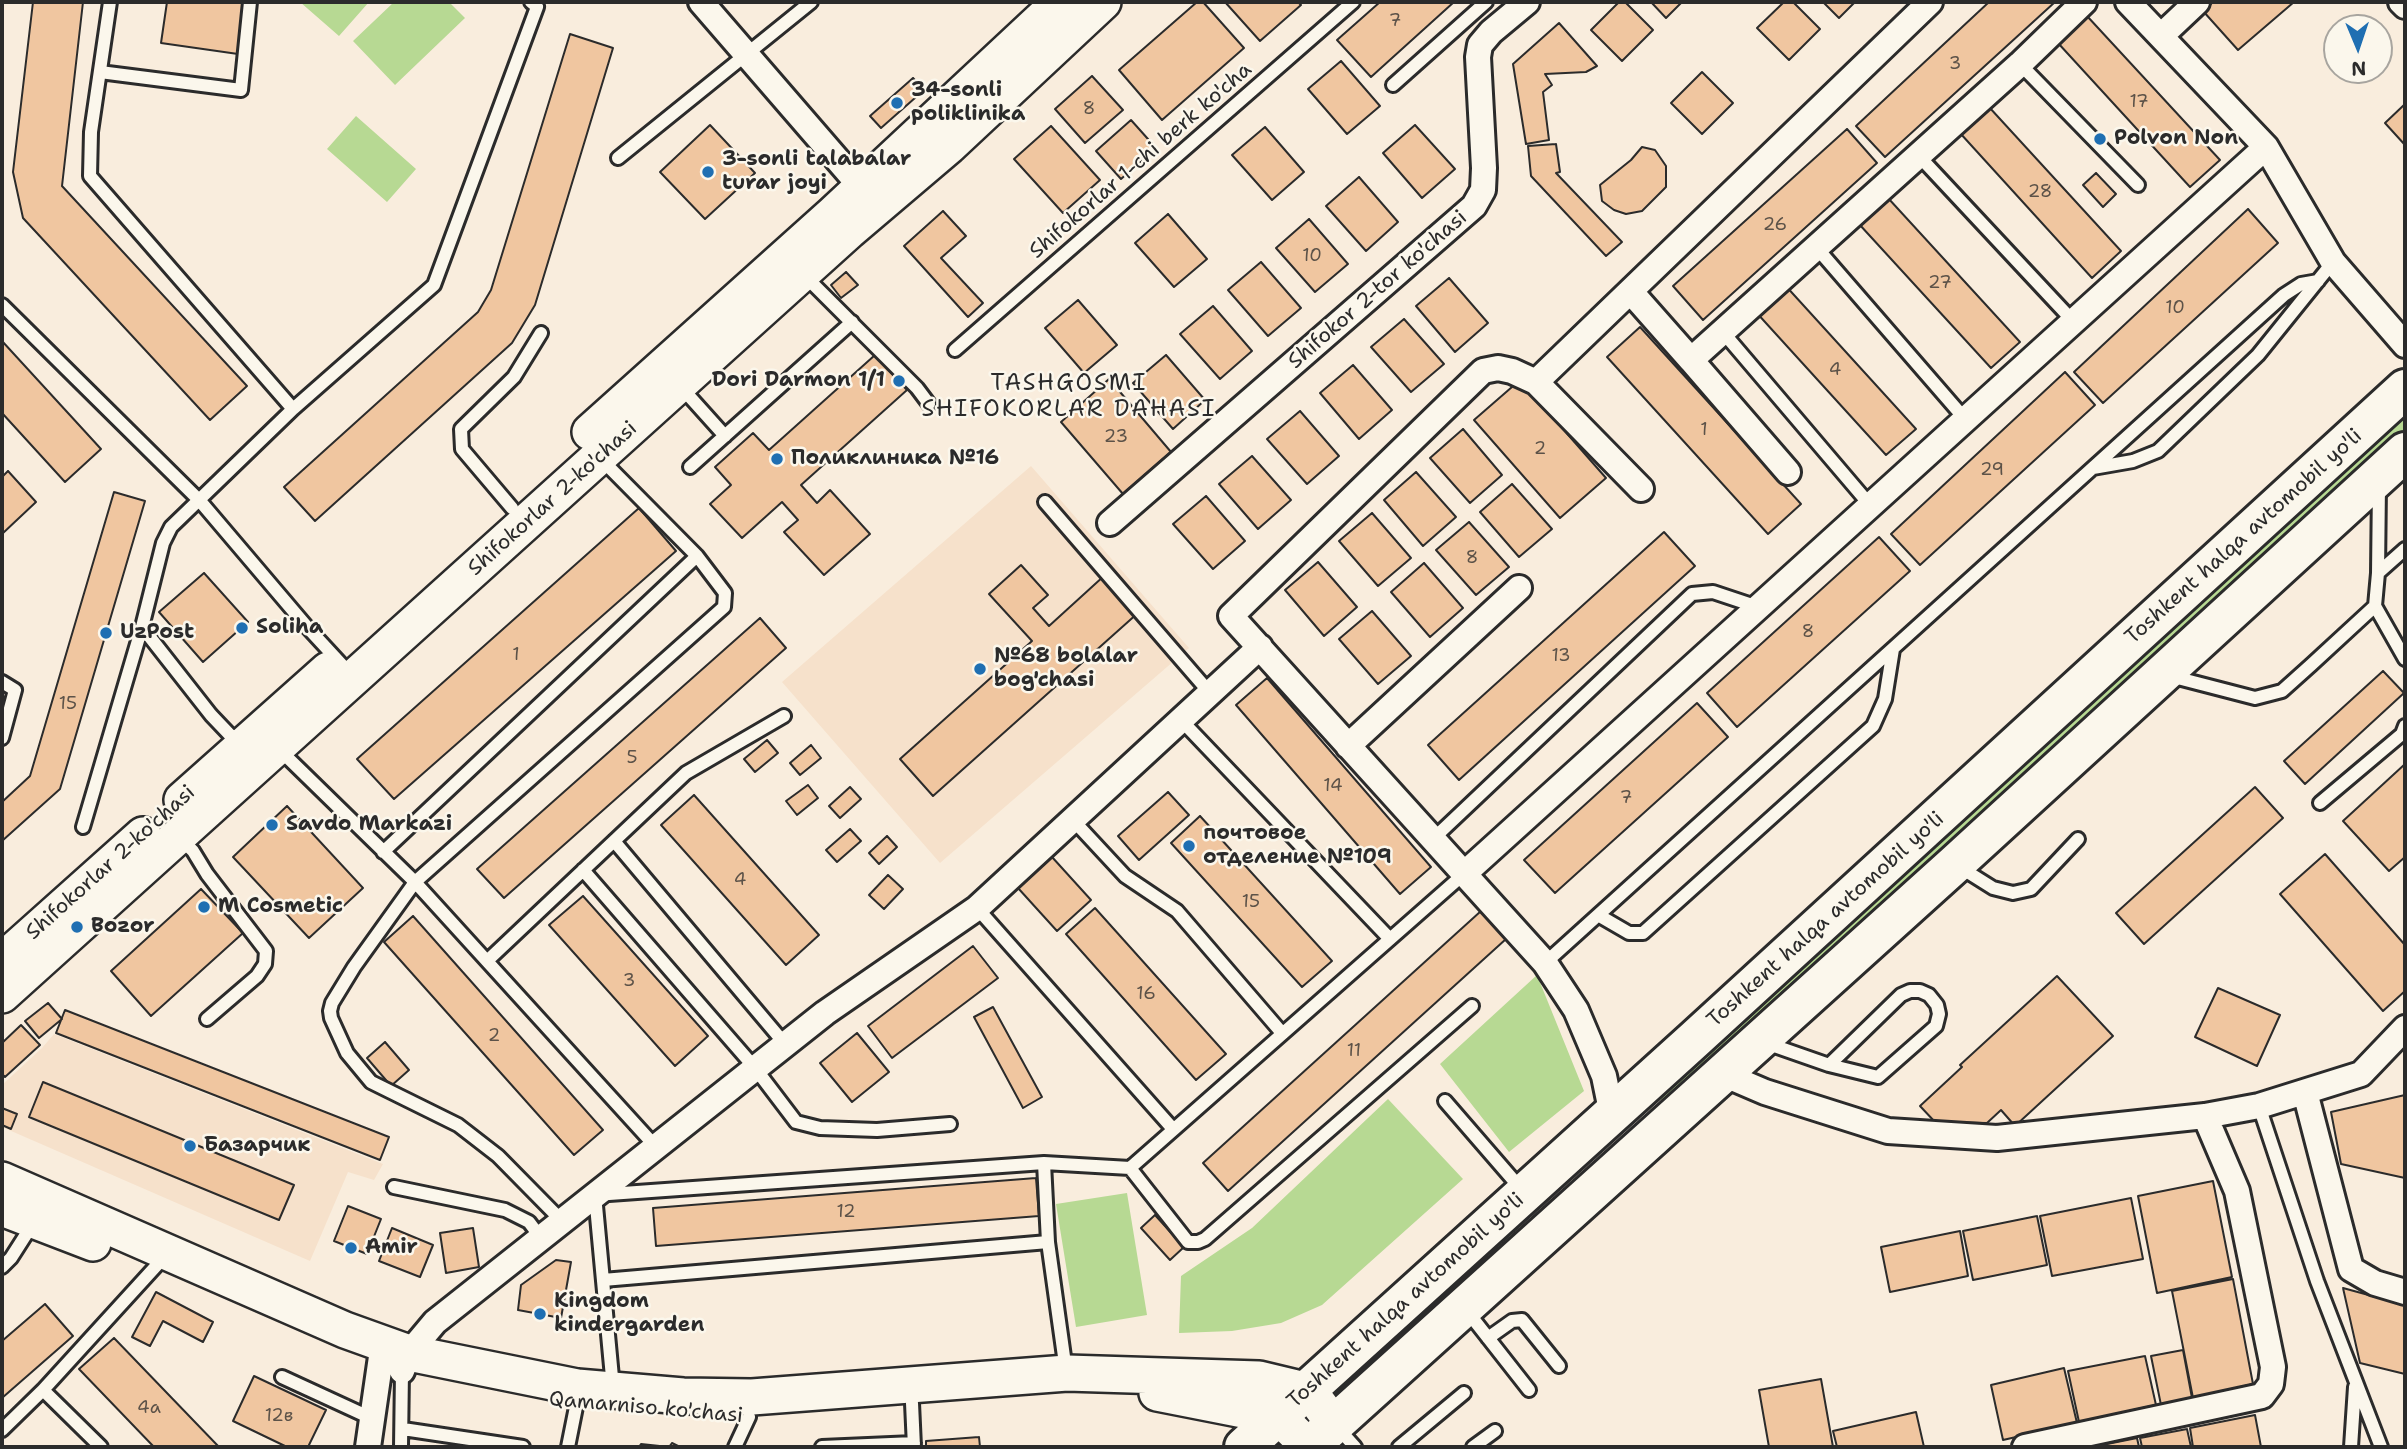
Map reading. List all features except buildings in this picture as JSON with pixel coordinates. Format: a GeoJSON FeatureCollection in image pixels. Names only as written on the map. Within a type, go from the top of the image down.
{"type":"FeatureCollection","features":[{"type":"Feature","properties":{"kind":"highway","name":"Toshkent halqa avtomobil yo'li"},"geometry":{"type":"LineString","coordinates":[[1244,1447],[1612,1115],[2405,389]]}},
{"type":"Feature","properties":{"kind":"highway","name":"Toshkent halqa avtomobil yo'li"},"geometry":{"type":"LineString","coordinates":[[1323,1443],[1464,1307],[1955,864],[2392,464]]}},
{"type":"Feature","properties":{"kind":"highway"},"geometry":{"type":"LineString","coordinates":[[1612,1115],[1641,1147]]}},
{"type":"Feature","properties":{"kind":"highway"},"geometry":{"type":"LineString","coordinates":[[1516,1201],[1537,1242]]}},
{"type":"Feature","properties":{"kind":"street"},"geometry":{"type":"LineString","coordinates":[[701,2],[862,187]]}},
{"type":"Feature","properties":{"kind":"street","name":"Shifokorlar 2-ko'chasi"},"geometry":{"type":"LineString","coordinates":[[2,961],[260,746],[591,448],[862,187],[1060,2]]}},
{"type":"Feature","properties":{"kind":"street","name":"Shifokorlar 2-ko'chasi"},"geometry":{"type":"LineString","coordinates":[[346,669],[512,508],[679,386],[849,231],[949,146],[1103,2]]}},
{"type":"Feature","properties":{"kind":"street","name":"Shifokor 2-tor ko'chasi"},"geometry":{"type":"LineString","coordinates":[[1110,523],[1474,206],[1482,190],[1484,168],[1478,57],[1480,45],[1491,32],[1527,2]]}},
{"type":"Feature","properties":{"kind":"street"},"geometry":{"type":"LineString","coordinates":[[1536,382],[1930,2]]}},
{"type":"Feature","properties":{"kind":"street"},"geometry":{"type":"LineString","coordinates":[[1690,360],[2020,64],[2084,2]]}},
{"type":"Feature","properties":{"kind":"street"},"geometry":{"type":"LineString","coordinates":[[2128,2],[2266,147],[2326,271],[2405,345]]}},
{"type":"Feature","properties":{"kind":"street"},"geometry":{"type":"LineString","coordinates":[[2161,36],[2197,2]]}},
{"type":"Feature","properties":{"kind":"street"},"geometry":{"type":"LineString","coordinates":[[2401,2],[2405,6]]}},
{"type":"Feature","properties":{"kind":"street"},"geometry":{"type":"LineString","coordinates":[[1465,873],[2266,147]]}},
{"type":"Feature","properties":{"kind":"street"},"geometry":{"type":"LineString","coordinates":[[1631,292],[1788,472]]}},
{"type":"Feature","properties":{"kind":"street"},"geometry":{"type":"LineString","coordinates":[[1612,1115],[1604,1076],[1576,1010],[1545,963],[1231,616],[1483,371],[1498,368],[1536,382],[1641,489]]}},
{"type":"Feature","properties":{"kind":"street"},"geometry":{"type":"LineString","coordinates":[[1348,746],[1519,588]]}},
{"type":"Feature","properties":{"kind":"street"},"geometry":{"type":"LineString","coordinates":[[368,1447],[371,1418],[393,1358],[825,1013],[977,908],[1260,647]]}},
{"type":"Feature","properties":{"kind":"street","name":"Shifokorlar 2-ko'chasi"},"geometry":{"type":"LineString","coordinates":[[2,995],[177,835],[260,746]]}},
{"type":"Feature","properties":{"kind":"street"},"geometry":{"type":"LineString","coordinates":[[1723,1074],[1765,1092],[1888,1131],[1997,1138],[2205,1116],[2259,1106],[2361,1074],[2396,1050],[2405,1028]]}},
{"type":"Feature","properties":{"kind":"street"},"geometry":{"type":"LineString","coordinates":[[2305,1092],[2351,1269],[2375,1283],[2405,1292]]}},
{"type":"Feature","properties":{"kind":"street"},"geometry":{"type":"LineString","coordinates":[[2025,1447],[2262,1396],[2271,1384],[2273,1367],[2237,1191],[2205,1116]]}},
{"type":"Feature","properties":{"kind":"street","name":"Qamarniso ko'chasi"},"geometry":{"type":"LineString","coordinates":[[2,1180],[345,1329],[393,1358]]}},
{"type":"Feature","properties":{"kind":"street","name":"Qamarniso ko'chasi"},"geometry":{"type":"LineString","coordinates":[[2,1208],[157,1265],[393,1358],[682,1415],[742,1432],[912,1403],[1068,1381],[1126,1387],[1279,1417]]}},
{"type":"Feature","properties":{"kind":"street","name":"Qamarniso ko'chasi"},"geometry":{"type":"LineString","coordinates":[[576,1396],[613,1390],[752,1398],[1068,1381],[1259,1379],[1309,1391]]}},
{"type":"Feature","properties":{"kind":"street"},"geometry":{"type":"LineString","coordinates":[[1309,1391],[1323,1443]]}},
{"type":"Feature","properties":{"kind":"street"},"geometry":{"type":"LineString","coordinates":[[1279,1417],[1323,1443]]}},
{"type":"Feature","properties":{"kind":"lane"},"geometry":{"type":"LineString","coordinates":[[110,2],[91,132],[90,176],[293,409]]}},
{"type":"Feature","properties":{"kind":"lane"},"geometry":{"type":"LineString","coordinates":[[100,72],[241,90],[250,2]]}},
{"type":"Feature","properties":{"kind":"lane"},"geometry":{"type":"LineString","coordinates":[[83,827],[142,627],[163,543],[171,527],[293,409],[433,285],[537,7],[531,2]]}},
{"type":"Feature","properties":{"kind":"lane"},"geometry":{"type":"LineString","coordinates":[[618,158],[811,2]]}},
{"type":"Feature","properties":{"kind":"lane","name":"Shifokorlar 1-chi berk ko'cha"},"geometry":{"type":"LineString","coordinates":[[955,350],[1353,2]]}},
{"type":"Feature","properties":{"kind":"lane"},"geometry":{"type":"LineString","coordinates":[[1393,85],[1486,2]]}},
{"type":"Feature","properties":{"kind":"lane"},"geometry":{"type":"LineString","coordinates":[[2020,64],[2138,185]]}},
{"type":"Feature","properties":{"kind":"lane"},"geometry":{"type":"LineString","coordinates":[[1918,155],[2073,321]]}},
{"type":"Feature","properties":{"kind":"lane"},"geometry":{"type":"LineString","coordinates":[[1816,247],[1965,419]]}},
{"type":"Feature","properties":{"kind":"lane"},"geometry":{"type":"LineString","coordinates":[[2092,468],[2133,461],[2158,451],[2258,355],[2326,271]]}},
{"type":"Feature","properties":{"kind":"lane"},"geometry":{"type":"LineString","coordinates":[[1545,963],[2284,295],[2326,271]]}},
{"type":"Feature","properties":{"kind":"lane"},"geometry":{"type":"LineString","coordinates":[[803,274],[917,388],[929,404]]}},
{"type":"Feature","properties":{"kind":"lane"},"geometry":{"type":"LineString","coordinates":[[2,305],[200,501],[346,669]]}},
{"type":"Feature","properties":{"kind":"lane"},"geometry":{"type":"LineString","coordinates":[[690,467],[852,322]]}},
{"type":"Feature","properties":{"kind":"lane"},"geometry":{"type":"LineString","coordinates":[[1722,331],[1870,505]]}},
{"type":"Feature","properties":{"kind":"lane"},"geometry":{"type":"LineString","coordinates":[[512,508],[462,449],[461,429],[514,377],[541,333]]}},
{"type":"Feature","properties":{"kind":"lane"},"geometry":{"type":"LineString","coordinates":[[679,386],[724,436]]}},
{"type":"Feature","properties":{"kind":"lane"},"geometry":{"type":"LineString","coordinates":[[562,1221],[498,1156],[458,1125],[371,1082],[347,1053],[331,1018],[332,1003],[354,967],[415,882],[724,607],[725,593],[696,556],[591,448]]}},
{"type":"Feature","properties":{"kind":"lane"},"geometry":{"type":"LineString","coordinates":[[2392,464],[2375,606],[2405,659]]}},
{"type":"Feature","properties":{"kind":"lane"},"geometry":{"type":"LineString","coordinates":[[1045,502],[1210,693]]}},
{"type":"Feature","properties":{"kind":"lane"},"geometry":{"type":"LineString","coordinates":[[2378,573],[2405,549]]}},
{"type":"Feature","properties":{"kind":"lane"},"geometry":{"type":"LineString","coordinates":[[383,852],[696,556]]}},
{"type":"Feature","properties":{"kind":"lane"},"geometry":{"type":"LineString","coordinates":[[1433,838],[1692,594],[1713,592],[1758,607]]}},
{"type":"Feature","properties":{"kind":"lane"},"geometry":{"type":"LineString","coordinates":[[2162,675],[2255,698],[2282,691],[2375,606]]}},
{"type":"Feature","properties":{"kind":"lane"},"geometry":{"type":"LineString","coordinates":[[142,627],[230,735],[289,759],[415,882],[656,1147]]}},
{"type":"Feature","properties":{"kind":"lane"},"geometry":{"type":"LineString","coordinates":[[1598,915],[1629,933],[1643,933],[1873,726],[1885,699],[1893,649]]}},
{"type":"Feature","properties":{"kind":"lane"},"geometry":{"type":"LineString","coordinates":[[2,682],[15,690],[2,738]]}},
{"type":"Feature","properties":{"kind":"lane"},"geometry":{"type":"LineString","coordinates":[[487,961],[687,774],[784,716]]}},
{"type":"Feature","properties":{"kind":"lane"},"geometry":{"type":"LineString","coordinates":[[1181,720],[1390,939]]}},
{"type":"Feature","properties":{"kind":"lane"},"geometry":{"type":"LineString","coordinates":[[2320,803],[2402,733],[2405,726]]}},
{"type":"Feature","properties":{"kind":"lane"},"geometry":{"type":"LineString","coordinates":[[1073,820],[1125,876],[1177,911],[1282,1033]]}},
{"type":"Feature","properties":{"kind":"lane"},"geometry":{"type":"LineString","coordinates":[[177,835],[193,851],[207,874],[266,951],[265,964],[257,976],[207,1019]]}},
{"type":"Feature","properties":{"kind":"lane"},"geometry":{"type":"LineString","coordinates":[[1955,864],[1993,888],[2013,893],[2031,889],[2078,839]]}},
{"type":"Feature","properties":{"kind":"lane"},"geometry":{"type":"LineString","coordinates":[[614,841],[785,1044]]}},
{"type":"Feature","properties":{"kind":"lane"},"geometry":{"type":"LineString","coordinates":[[583,870],[755,1068],[796,1122],[820,1128],[877,1130],[950,1124]]}},
{"type":"Feature","properties":{"kind":"lane"},"geometry":{"type":"LineString","coordinates":[[613,1390],[595,1195],[1044,1163],[1130,1168],[1465,873]]}},
{"type":"Feature","properties":{"kind":"lane"},"geometry":{"type":"LineString","coordinates":[[977,908],[1173,1129]]}},
{"type":"Feature","properties":{"kind":"lane"},"geometry":{"type":"LineString","coordinates":[[1759,1041],[1829,1065],[1878,1077],[1936,1026],[1939,1014],[1937,1005],[1929,995],[1910,990],[1901,995],[1829,1065]]}},
{"type":"Feature","properties":{"kind":"lane"},"geometry":{"type":"LineString","coordinates":[[1130,1168],[1188,1242],[1205,1239],[1472,1006]]}},
{"type":"Feature","properties":{"kind":"lane"},"geometry":{"type":"LineString","coordinates":[[1445,1101],[1516,1201]]}},
{"type":"Feature","properties":{"kind":"lane"},"geometry":{"type":"LineString","coordinates":[[2259,1106],[2317,1281],[2381,1447]]}},
{"type":"Feature","properties":{"kind":"lane"},"geometry":{"type":"LineString","coordinates":[[1044,1163],[1048,1242],[1068,1381]]}},
{"type":"Feature","properties":{"kind":"lane"},"geometry":{"type":"LineString","coordinates":[[394,1186],[505,1210],[529,1222],[541,1238]]}},
{"type":"Feature","properties":{"kind":"lane"},"geometry":{"type":"LineString","coordinates":[[2,1267],[11,1258],[34,1222]]}},
{"type":"Feature","properties":{"kind":"lane"},"geometry":{"type":"LineString","coordinates":[[603,1280],[1048,1242]]}},
{"type":"Feature","properties":{"kind":"lane"},"geometry":{"type":"LineString","coordinates":[[2,1430],[43,1390],[157,1265]]}},
{"type":"Feature","properties":{"kind":"lane"},"geometry":{"type":"LineString","coordinates":[[1464,1307],[1529,1390]]}},
{"type":"Feature","properties":{"kind":"lane"},"geometry":{"type":"LineString","coordinates":[[1488,1338],[1512,1321],[1522,1320],[1559,1366]]}},
{"type":"Feature","properties":{"kind":"lane"},"geometry":{"type":"LineString","coordinates":[[393,1358],[403,1429],[401,1447]]}},
{"type":"Feature","properties":{"kind":"lane"},"geometry":{"type":"LineString","coordinates":[[282,1377],[371,1418]]}},
{"type":"Feature","properties":{"kind":"lane"},"geometry":{"type":"LineString","coordinates":[[2351,1447],[2355,1383]]}},
{"type":"Feature","properties":{"kind":"lane"},"geometry":{"type":"LineString","coordinates":[[43,1390],[101,1447]]}},
{"type":"Feature","properties":{"kind":"lane"},"geometry":{"type":"LineString","coordinates":[[1399,1447],[1464,1393]]}},
{"type":"Feature","properties":{"kind":"lane"},"geometry":{"type":"LineString","coordinates":[[568,1447],[576,1396]]}},
{"type":"Feature","properties":{"kind":"lane"},"geometry":{"type":"LineString","coordinates":[[822,1447],[914,1445],[912,1403]]}},
{"type":"Feature","properties":{"kind":"lane"},"geometry":{"type":"LineString","coordinates":[[403,1429],[523,1447]]}},
{"type":"Feature","properties":{"kind":"lane"},"geometry":{"type":"LineString","coordinates":[[1473,1447],[1495,1431]]}},
{"type":"Feature","properties":{"kind":"shaded area","name":"№68 bolalar bog'chasi"},"geometry":{"type":"Polygon","coordinates":[[[1031,466],[1189,648],[940,863],[782,682],[1031,466]]]}},
{"type":"Feature","properties":{"kind":"shaded area","name":"Базарчик"},"geometry":{"type":"Polygon","coordinates":[[[54,1034],[383,1164],[374,1180],[348,1172],[310,1261],[2,1127],[2,1085],[54,1034]]]}},
{"type":"Feature","properties":{"kind":"green space"},"geometry":{"type":"Polygon","coordinates":[[[300,2],[369,2],[339,36],[300,2]]]}},
{"type":"Feature","properties":{"kind":"green space"},"geometry":{"type":"Polygon","coordinates":[[[394,2],[449,2],[465,18],[395,85],[353,41],[394,2]]]}},
{"type":"Feature","properties":{"kind":"green space"},"geometry":{"type":"Polygon","coordinates":[[[356,116],[416,169],[387,202],[327,149],[356,116]]]}},
{"type":"Feature","properties":{"kind":"green space"},"geometry":{"type":"Polygon","coordinates":[[[2405,413],[2405,431],[1666,1105],[1657,1095],[2010,777],[2405,413]]]}},
{"type":"Feature","properties":{"kind":"green space"},"geometry":{"type":"Polygon","coordinates":[[[1537,975],[1584,1091],[1509,1152],[1440,1064],[1537,975]]]}},
{"type":"Feature","properties":{"kind":"green space"},"geometry":{"type":"Polygon","coordinates":[[[1388,1099],[1463,1179],[1322,1305],[1281,1323],[1232,1331],[1179,1333],[1181,1276],[1252,1228],[1388,1099]]]}},
{"type":"Feature","properties":{"kind":"green space"},"geometry":{"type":"Polygon","coordinates":[[[1127,1193],[1147,1315],[1076,1327],[1056,1204],[1127,1193]]]}},
{"type":"Feature","properties":{"kind":"green space"},"geometry":{"type":"Polygon","coordinates":[[[1497,1234],[1506,1244],[1389,1346],[1380,1336],[1497,1234]]]}},
{"type":"Feature","properties":{"kind":"place","name":"34-sonli poliklinika"},"geometry":{"type":"Point","coordinates":[897,103]}},
{"type":"Feature","properties":{"kind":"place","name":"Polvon Non"},"geometry":{"type":"Point","coordinates":[2100,139]}},
{"type":"Feature","properties":{"kind":"place","name":"3-sonli talabalar turar joyi"},"geometry":{"type":"Point","coordinates":[708,172]}},
{"type":"Feature","properties":{"kind":"place","name":"Dori Darmon 1/1"},"geometry":{"type":"Point","coordinates":[899,381]}},
{"type":"Feature","properties":{"kind":"place","name":"Поликлиника №16"},"geometry":{"type":"Point","coordinates":[777,459]}},
{"type":"Feature","properties":{"kind":"place","name":"Soliha"},"geometry":{"type":"Point","coordinates":[242,628]}},
{"type":"Feature","properties":{"kind":"place","name":"UzPost"},"geometry":{"type":"Point","coordinates":[106,633]}},
{"type":"Feature","properties":{"kind":"place","name":"№68 bolalar bog'chasi"},"geometry":{"type":"Point","coordinates":[980,669]}},
{"type":"Feature","properties":{"kind":"place","name":"Savdo Markazi"},"geometry":{"type":"Point","coordinates":[272,825]}},
{"type":"Feature","properties":{"kind":"place","name":"почтовое отделение №109"},"geometry":{"type":"Point","coordinates":[1189,846]}},
{"type":"Feature","properties":{"kind":"place","name":"M Cosmetic"},"geometry":{"type":"Point","coordinates":[204,907]}},
{"type":"Feature","properties":{"kind":"place","name":"Bozor"},"geometry":{"type":"Point","coordinates":[77,927]}},
{"type":"Feature","properties":{"kind":"place","name":"Базарчик"},"geometry":{"type":"Point","coordinates":[190,1146]}},
{"type":"Feature","properties":{"kind":"place","name":"Amir"},"geometry":{"type":"Point","coordinates":[351,1248]}},
{"type":"Feature","properties":{"kind":"place","name":"Kingdom kindergarden"},"geometry":{"type":"Point","coordinates":[540,1314]}},
{"type":"Feature","properties":{"kind":"district","name":"TASHGOSMI SHIFOKORLAR DAHASI"},"geometry":{"type":"Point","coordinates":[1069,397]}}]}
